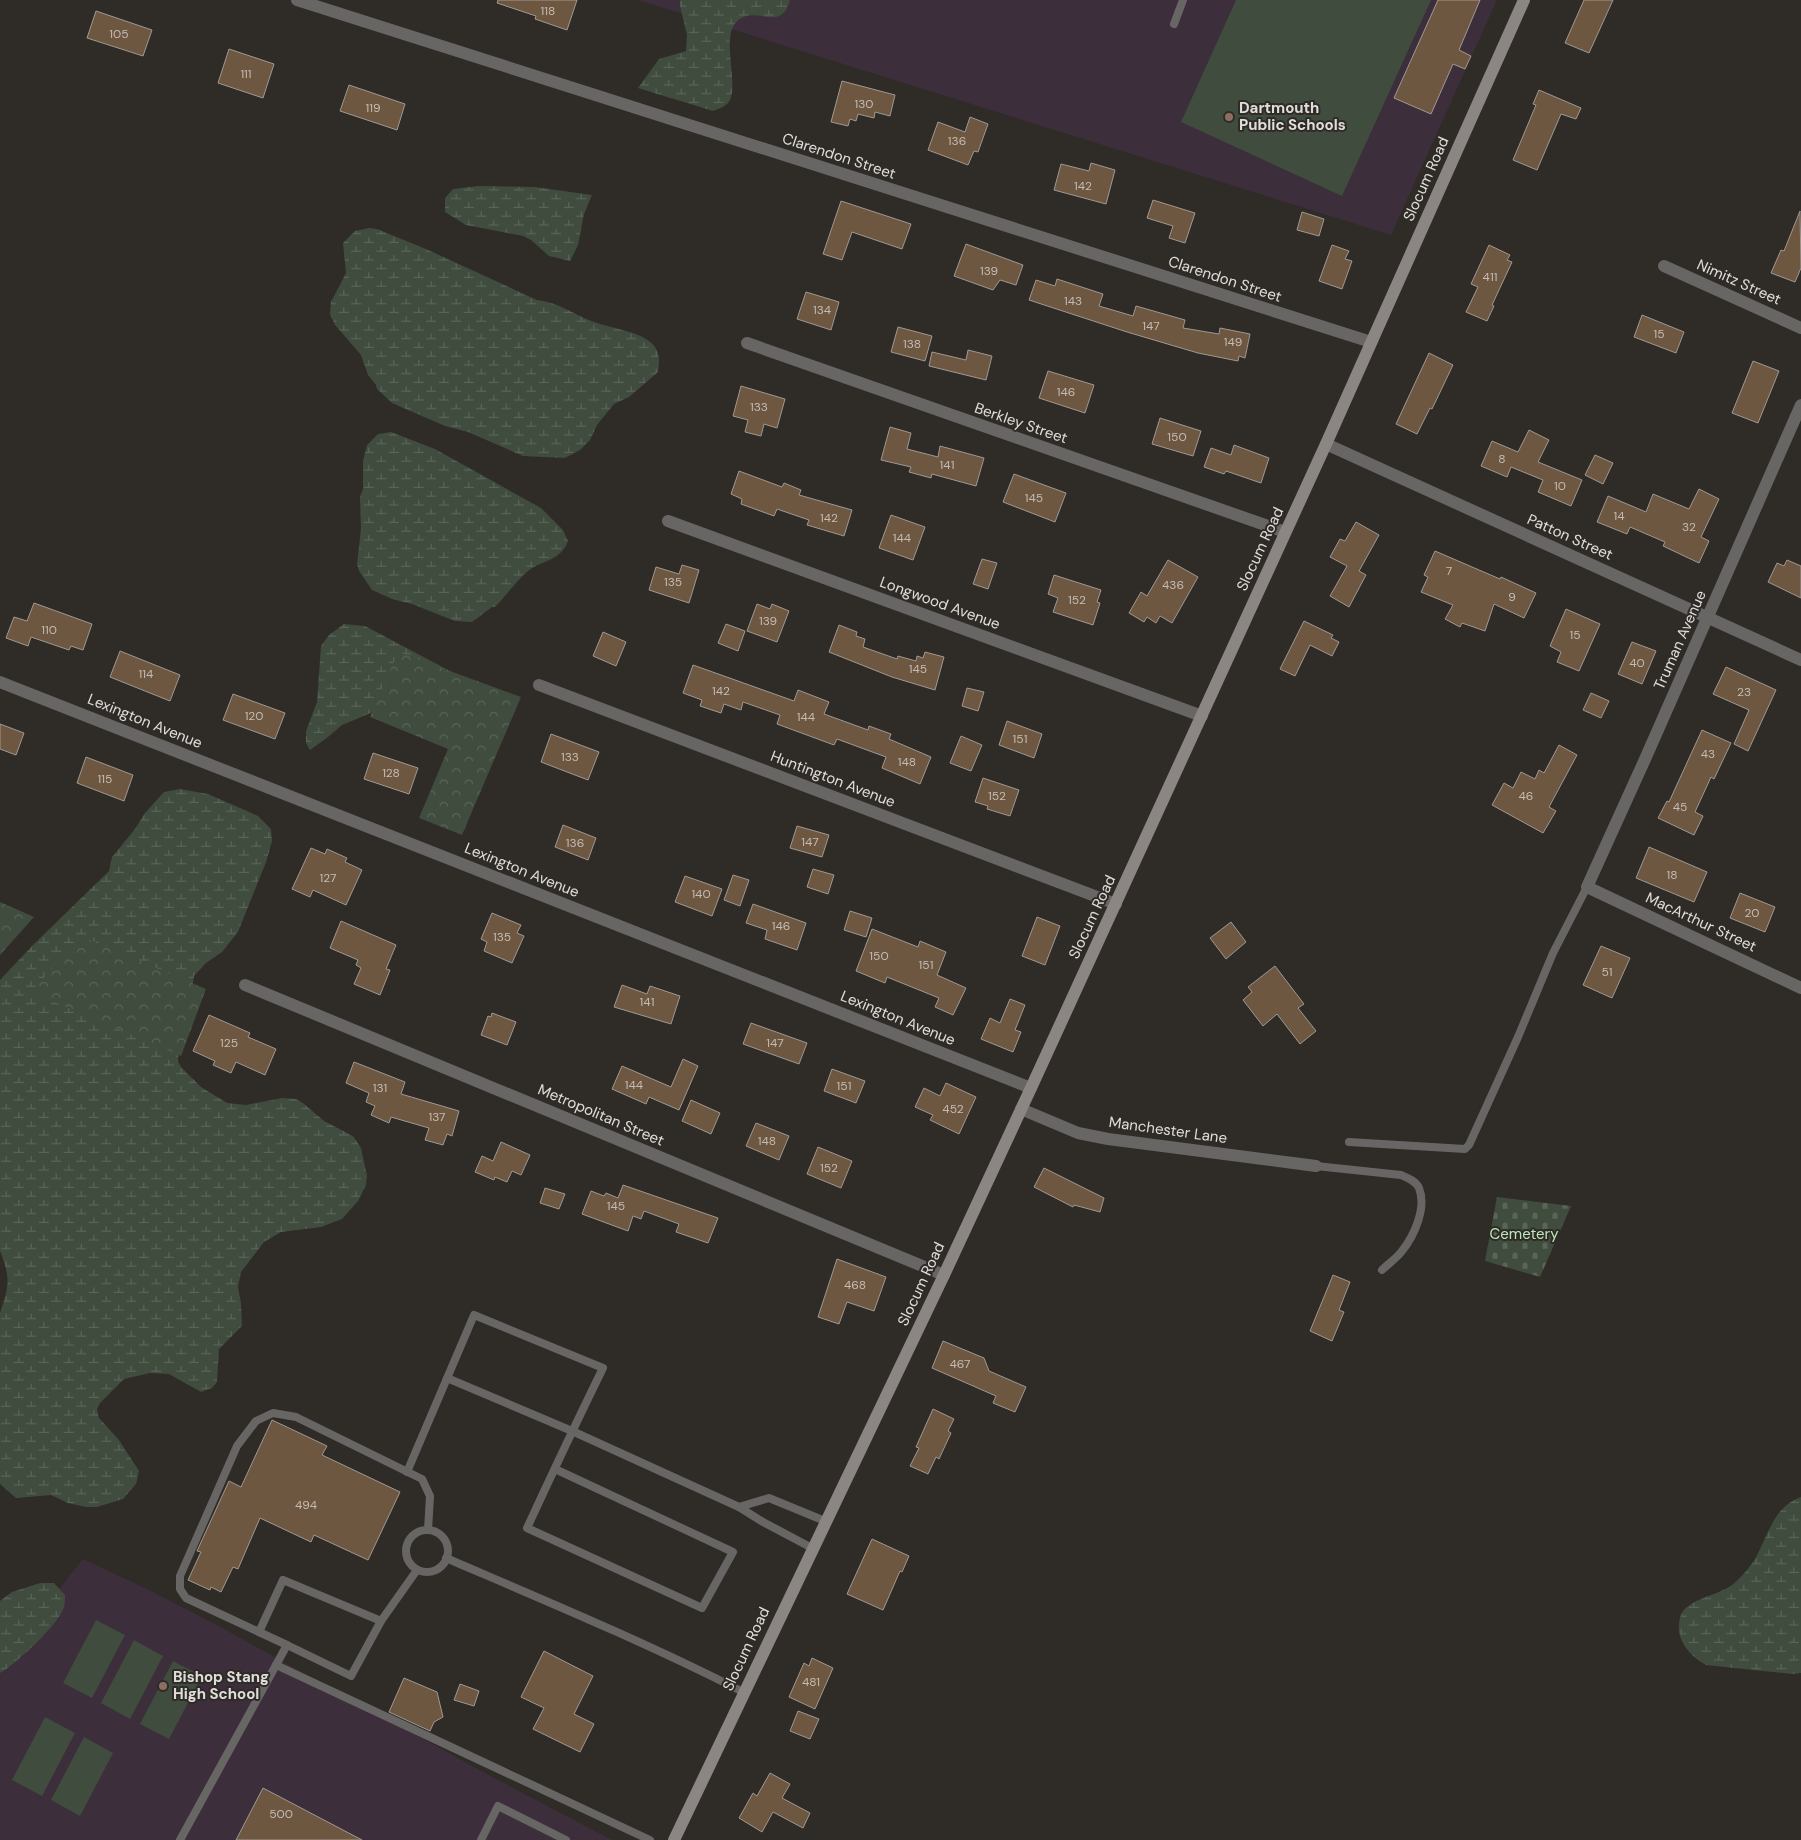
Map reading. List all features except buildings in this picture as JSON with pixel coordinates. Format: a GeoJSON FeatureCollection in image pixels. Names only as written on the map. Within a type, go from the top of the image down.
{"type":"FeatureCollection","features":[{"type":"Feature","properties":{"kind":"main road","name":"Slocum Road"},"geometry":{"type":"LineString","coordinates":[[674,1840],[944,1275],[1116,904],[1326,444],[1524,0]]}},
{"type":"Feature","properties":{"kind":"street","name":"Clarendon Street"},"geometry":{"type":"LineString","coordinates":[[297,0],[1371,342]]}},
{"type":"Feature","properties":{"kind":"street","name":"Nimitz Street"},"geometry":{"type":"LineString","coordinates":[[1664,266],[1801,328]]}},
{"type":"Feature","properties":{"kind":"street","name":"Berkley Street"},"geometry":{"type":"LineString","coordinates":[[747,343],[1285,532]]}},
{"type":"Feature","properties":{"kind":"street","name":"Truman Avenue"},"geometry":{"type":"LineString","coordinates":[[1587,887],[1801,405]]}},
{"type":"Feature","properties":{"kind":"street","name":"Patton Street"},"geometry":{"type":"LineString","coordinates":[[1326,444],[1801,660]]}},
{"type":"Feature","properties":{"kind":"street","name":"Longwood Avenue"},"geometry":{"type":"LineString","coordinates":[[668,521],[1202,716]]}},
{"type":"Feature","properties":{"kind":"street","name":"Lexington Avenue"},"geometry":{"type":"LineString","coordinates":[[0,682],[1031,1088]]}},
{"type":"Feature","properties":{"kind":"street","name":"Huntington Avenue"},"geometry":{"type":"LineString","coordinates":[[540,685],[1116,904]]}},
{"type":"Feature","properties":{"kind":"street","name":"MacArthur Street"},"geometry":{"type":"LineString","coordinates":[[1587,887],[1801,988]]}},
{"type":"Feature","properties":{"kind":"street","name":"Metropolitan Street"},"geometry":{"type":"LineString","coordinates":[[245,985],[944,1275]]}},
{"type":"Feature","properties":{"kind":"street","name":"Manchester Lane"},"geometry":{"type":"LineString","coordinates":[[1021,1109],[1078,1133],[1108,1139],[1316,1166]]}},
{"type":"Feature","properties":{"kind":"lane"},"geometry":{"type":"LineString","coordinates":[[1174,24],[1183,0]]}},
{"type":"Feature","properties":{"kind":"lane"},"geometry":{"type":"LineString","coordinates":[[1349,1142],[1465,1149],[1518,1037],[1553,953],[1587,887]]}},
{"type":"Feature","properties":{"kind":"lane"},"geometry":{"type":"LineString","coordinates":[[1316,1166],[1401,1175],[1411,1179],[1419,1187],[1420,1214],[1412,1234],[1402,1251],[1382,1270]]}},
{"type":"Feature","properties":{"kind":"lane"},"geometry":{"type":"LineString","coordinates":[[407,1472],[474,1315],[603,1368],[572,1431],[527,1528],[702,1608],[733,1552],[555,1469]]}},
{"type":"Feature","properties":{"kind":"lane"},"geometry":{"type":"LineString","coordinates":[[447,1378],[572,1431],[740,1507],[763,1522],[812,1548]]}},
{"type":"Feature","properties":{"kind":"lane"},"geometry":{"type":"LineString","coordinates":[[417,1570],[381,1621],[350,1676],[186,1598],[180,1589],[180,1576],[237,1446],[256,1421],[273,1413],[296,1417],[422,1479],[430,1496],[428,1530]]}},
{"type":"Feature","properties":{"kind":"lane"},"geometry":{"type":"LineString","coordinates":[[740,1507],[769,1498],[826,1521]]}},
{"type":"Feature","properties":{"kind":"lane"},"geometry":{"type":"LineString","coordinates":[[428,1530],[439,1534],[444,1539],[448,1552],[446,1558],[443,1564],[431,1572],[417,1570],[407,1560],[406,1546],[414,1534],[428,1530]]}},
{"type":"Feature","properties":{"kind":"lane"},"geometry":{"type":"LineString","coordinates":[[446,1558],[602,1626],[744,1692]]}},
{"type":"Feature","properties":{"kind":"lane"},"geometry":{"type":"LineString","coordinates":[[259,1632],[283,1580],[381,1621]]}},
{"type":"Feature","properties":{"kind":"lane"},"geometry":{"type":"LineString","coordinates":[[180,1840],[287,1645]]}},
{"type":"Feature","properties":{"kind":"lane"},"geometry":{"type":"LineString","coordinates":[[276,1665],[650,1840]]}},
{"type":"Feature","properties":{"kind":"lane"},"geometry":{"type":"LineString","coordinates":[[481,1840],[498,1806],[566,1840]]}},
{"type":"Feature","properties":{"kind":"shaded area","name":"Dartmouth Public Schools"},"geometry":{"type":"Polygon","coordinates":[[[638,0],[1497,0],[1391,235],[638,0]]]}},
{"type":"Feature","properties":{"kind":"shaded area","name":"Bishop Stang High School"},"geometry":{"type":"Polygon","coordinates":[[[83,1559],[215,1624],[485,1773],[612,1840],[0,1840],[0,1663],[83,1559]]]}},
{"type":"Feature","properties":{"kind":"green space"},"geometry":{"type":"Polygon","coordinates":[[[680,0],[790,0],[786,10],[780,16],[749,16],[741,18],[734,25],[730,44],[731,98],[727,104],[713,111],[638,88],[659,59],[686,51],[687,35],[680,0]]]}},
{"type":"Feature","properties":{"kind":"green space"},"geometry":{"type":"Polygon","coordinates":[[[1236,0],[1431,0],[1342,196],[1181,122],[1236,0]]]}},
{"type":"Feature","properties":{"kind":"green space"},"geometry":{"type":"Polygon","coordinates":[[[478,186],[535,187],[592,195],[584,214],[578,245],[570,261],[549,256],[531,240],[523,236],[466,225],[445,212],[445,198],[453,189],[478,186]]]}},
{"type":"Feature","properties":{"kind":"green space"},"geometry":{"type":"Polygon","coordinates":[[[369,228],[377,229],[426,249],[537,300],[552,303],[594,322],[644,338],[653,344],[657,351],[659,359],[658,372],[629,397],[614,404],[597,425],[590,440],[580,450],[565,458],[523,456],[468,432],[445,426],[392,403],[377,389],[368,375],[361,355],[335,325],[330,314],[331,302],[346,273],[343,243],[355,231],[369,228]]]}},
{"type":"Feature","properties":{"kind":"green space"},"geometry":{"type":"Polygon","coordinates":[[[391,432],[435,449],[541,508],[563,530],[568,541],[565,548],[556,556],[533,567],[519,579],[495,607],[492,607],[472,622],[455,621],[372,590],[359,571],[357,564],[361,529],[360,497],[363,489],[363,461],[367,445],[378,434],[391,432]]]}},
{"type":"Feature","properties":{"kind":"green space"},"geometry":{"type":"Polygon","coordinates":[[[344,624],[365,626],[452,672],[385,707],[342,725],[310,750],[306,743],[306,731],[317,702],[321,646],[329,635],[344,624]]]}},
{"type":"Feature","properties":{"kind":"green space"},"geometry":{"type":"Polygon","coordinates":[[[398,652],[521,697],[462,835],[419,818],[448,749],[370,717],[398,652]]]}},
{"type":"Feature","properties":{"kind":"green space"},"geometry":{"type":"Polygon","coordinates":[[[180,789],[208,794],[258,816],[271,829],[272,841],[266,862],[238,932],[222,952],[206,963],[194,976],[187,1026],[179,1046],[178,1061],[181,1067],[201,1087],[227,1103],[246,1105],[282,1098],[296,1099],[303,1103],[324,1121],[353,1136],[361,1148],[367,1176],[366,1185],[358,1201],[342,1219],[321,1227],[281,1232],[264,1242],[241,1272],[238,1287],[242,1326],[219,1349],[217,1382],[212,1388],[201,1392],[169,1374],[150,1373],[124,1379],[100,1403],[97,1409],[99,1418],[119,1440],[139,1471],[136,1484],[123,1499],[97,1507],[86,1507],[68,1503],[51,1495],[16,1498],[0,1484],[0,1313],[8,1282],[0,1251],[0,980],[109,871],[112,857],[135,829],[145,813],[164,792],[180,789]]]}},
{"type":"Feature","properties":{"kind":"green space"},"geometry":{"type":"Polygon","coordinates":[[[0,902],[34,917],[0,955],[0,902]]]}},
{"type":"Feature","properties":{"kind":"green space"},"geometry":{"type":"Polygon","coordinates":[[[81,936],[206,989],[181,1056],[31,992],[81,936]]]}},
{"type":"Feature","properties":{"kind":"green space","name":"Cemetery"},"geometry":{"type":"Polygon","coordinates":[[[1497,1197],[1571,1206],[1540,1277],[1485,1261],[1497,1197]]]}},
{"type":"Feature","properties":{"kind":"green space"},"geometry":{"type":"Polygon","coordinates":[[[1801,1497],[1801,1673],[1793,1674],[1706,1665],[1699,1661],[1688,1651],[1681,1638],[1679,1623],[1684,1610],[1696,1601],[1726,1589],[1738,1580],[1755,1559],[1772,1523],[1778,1515],[1784,1508],[1801,1497]]]}},
{"type":"Feature","properties":{"kind":"green space"},"geometry":{"type":"Polygon","coordinates":[[[40,1583],[54,1583],[65,1595],[61,1614],[36,1643],[16,1662],[0,1673],[0,1601],[12,1592],[40,1583]]]}},
{"type":"Feature","properties":{"kind":"green space"},"geometry":{"type":"Polygon","coordinates":[[[96,1620],[125,1635],[92,1698],[63,1683],[96,1620]]]}},
{"type":"Feature","properties":{"kind":"green space"},"geometry":{"type":"Polygon","coordinates":[[[134,1640],[163,1656],[130,1719],[101,1703],[134,1640]]]}},
{"type":"Feature","properties":{"kind":"green space"},"geometry":{"type":"Polygon","coordinates":[[[173,1661],[202,1676],[169,1739],[140,1724],[173,1661]]]}},
{"type":"Feature","properties":{"kind":"green space"},"geometry":{"type":"Polygon","coordinates":[[[45,1717],[75,1733],[42,1796],[12,1780],[45,1717]]]}},
{"type":"Feature","properties":{"kind":"green space"},"geometry":{"type":"Polygon","coordinates":[[[84,1737],[113,1753],[80,1816],[51,1800],[84,1737]]]}},
{"type":"Feature","properties":{"kind":"place","name":"Dartmouth Public Schools"},"geometry":{"type":"Point","coordinates":[1229,117]}},
{"type":"Feature","properties":{"kind":"place","name":"Bishop Stang High School"},"geometry":{"type":"Point","coordinates":[163,1686]}}]}
